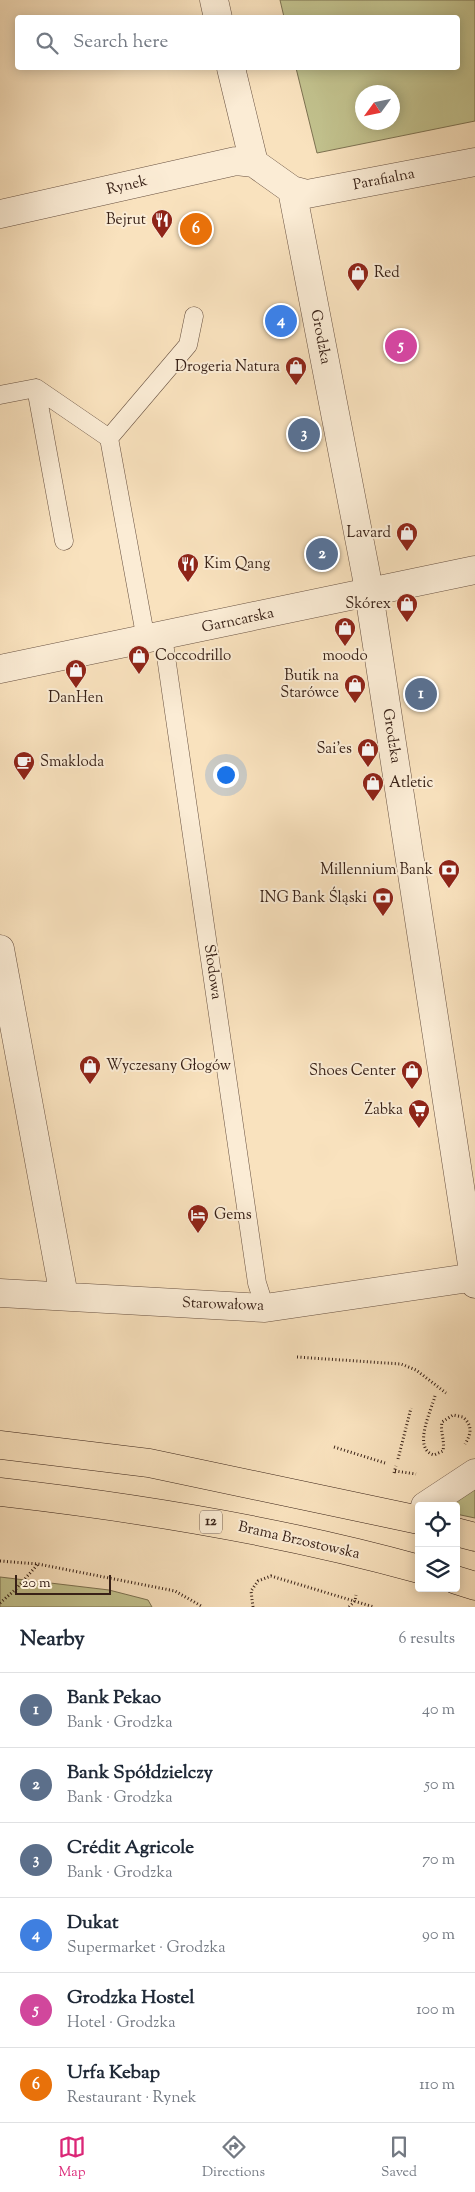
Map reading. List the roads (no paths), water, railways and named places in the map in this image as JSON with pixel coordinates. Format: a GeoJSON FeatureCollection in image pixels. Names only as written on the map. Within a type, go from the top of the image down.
{"type":"FeatureCollection","features":[{"type":"Feature","properties":{"kind":"main road"},"geometry":{"type":"LineString","coordinates":[[0,1445],[149,1463],[415,1512]]}},
{"type":"Feature","properties":{"kind":"main road","name":"Brama Brzostowska"},"geometry":{"type":"LineString","coordinates":[[0,1492],[116,1506],[214,1522],[415,1568]]}},
{"type":"Feature","properties":{"kind":"main road"},"geometry":{"type":"LineString","coordinates":[[460,1533],[475,1537]]}},
{"type":"Feature","properties":{"kind":"main road"},"geometry":{"type":"LineString","coordinates":[[460,1581],[475,1586]]}},
{"type":"Feature","properties":{"kind":"street"},"geometry":{"type":"LineString","coordinates":[[214,0],[217,15]]}},
{"type":"Feature","properties":{"kind":"street"},"geometry":{"type":"LineString","coordinates":[[231,70],[254,163],[292,190]]}},
{"type":"Feature","properties":{"kind":"street","name":"Rynek"},"geometry":{"type":"LineString","coordinates":[[0,214],[236,161],[254,163]]}},
{"type":"Feature","properties":{"kind":"street","name":"Parafialna"},"geometry":{"type":"LineString","coordinates":[[292,190],[307,194],[475,162]]}},
{"type":"Feature","properties":{"kind":"street","name":"Grodzka"},"geometry":{"type":"LineString","coordinates":[[292,190],[368,594],[475,1279]]}},
{"type":"Feature","properties":{"kind":"street","name":"Garncarska"},"geometry":{"type":"LineString","coordinates":[[0,669],[368,594],[475,570]]}},
{"type":"Feature","properties":{"kind":"street"},"geometry":{"type":"LineString","coordinates":[[0,949],[64,1296]]}},
{"type":"Feature","properties":{"kind":"street","name":"Starowałowa"},"geometry":{"type":"LineString","coordinates":[[0,1292],[265,1308],[475,1279]]}},
{"type":"Feature","properties":{"kind":"street"},"geometry":{"type":"LineString","coordinates":[[434,1502],[475,1473]]}},
{"type":"Feature","properties":{"kind":"lane"},"geometry":{"type":"LineString","coordinates":[[0,395],[36,388],[109,438],[188,344],[194,316]]}},
{"type":"Feature","properties":{"kind":"lane"},"geometry":{"type":"LineString","coordinates":[[36,388],[64,541]]}},
{"type":"Feature","properties":{"kind":"lane","name":"Słodowa"},"geometry":{"type":"LineString","coordinates":[[109,438],[154,638],[257,1283],[265,1308]]}},
{"type":"Feature","properties":{"kind":"place","name":"Urfa Kebap"},"geometry":{"type":"Point","coordinates":[196,229]}},
{"type":"Feature","properties":{"kind":"place","name":"Bejrut"},"geometry":{"type":"Point","coordinates":[162,239]}},
{"type":"Feature","properties":{"kind":"place","name":"Red"},"geometry":{"type":"Point","coordinates":[358,292]}},
{"type":"Feature","properties":{"kind":"place","name":"Dukat"},"geometry":{"type":"Point","coordinates":[281,321]}},
{"type":"Feature","properties":{"kind":"place","name":"Grodzka Hostel"},"geometry":{"type":"Point","coordinates":[401,346]}},
{"type":"Feature","properties":{"kind":"place","name":"Drogeria Natura"},"geometry":{"type":"Point","coordinates":[296,386]}},
{"type":"Feature","properties":{"kind":"place","name":"Crédit Agricole"},"geometry":{"type":"Point","coordinates":[304,434]}},
{"type":"Feature","properties":{"kind":"place","name":"Lavard"},"geometry":{"type":"Point","coordinates":[407,552]}},
{"type":"Feature","properties":{"kind":"place","name":"Bank Spółdzielczy"},"geometry":{"type":"Point","coordinates":[322,554]}},
{"type":"Feature","properties":{"kind":"place","name":"Kim Qang"},"geometry":{"type":"Point","coordinates":[188,583]}},
{"type":"Feature","properties":{"kind":"place","name":"Skórex"},"geometry":{"type":"Point","coordinates":[407,623]}},
{"type":"Feature","properties":{"kind":"place","name":"moodo"},"geometry":{"type":"Point","coordinates":[345,647]}},
{"type":"Feature","properties":{"kind":"place","name":"Coccodrillo"},"geometry":{"type":"Point","coordinates":[139,675]}},
{"type":"Feature","properties":{"kind":"place","name":"DanHen"},"geometry":{"type":"Point","coordinates":[76,689]}},
{"type":"Feature","properties":{"kind":"place","name":"Bank Pekao"},"geometry":{"type":"Point","coordinates":[421,694]}},
{"type":"Feature","properties":{"kind":"place","name":"Butik na Starówce"},"geometry":{"type":"Point","coordinates":[355,704]}},
{"type":"Feature","properties":{"kind":"place","name":"Sai'es"},"geometry":{"type":"Point","coordinates":[368,768]}},
{"type":"Feature","properties":{"kind":"place","name":"Smakloda"},"geometry":{"type":"Point","coordinates":[24,781]}},
{"type":"Feature","properties":{"kind":"place","name":"Atletic"},"geometry":{"type":"Point","coordinates":[373,802]}},
{"type":"Feature","properties":{"kind":"place","name":"Millennium Bank"},"geometry":{"type":"Point","coordinates":[449,889]}},
{"type":"Feature","properties":{"kind":"place","name":"ING Bank Śląski"},"geometry":{"type":"Point","coordinates":[383,917]}},
{"type":"Feature","properties":{"kind":"place","name":"Wyczesany Głogów"},"geometry":{"type":"Point","coordinates":[90,1085]}},
{"type":"Feature","properties":{"kind":"place","name":"Shoes Center"},"geometry":{"type":"Point","coordinates":[412,1090]}},
{"type":"Feature","properties":{"kind":"place","name":"Żabka"},"geometry":{"type":"Point","coordinates":[419,1129]}},
{"type":"Feature","properties":{"kind":"place","name":"Gems"},"geometry":{"type":"Point","coordinates":[198,1234]}}]}
